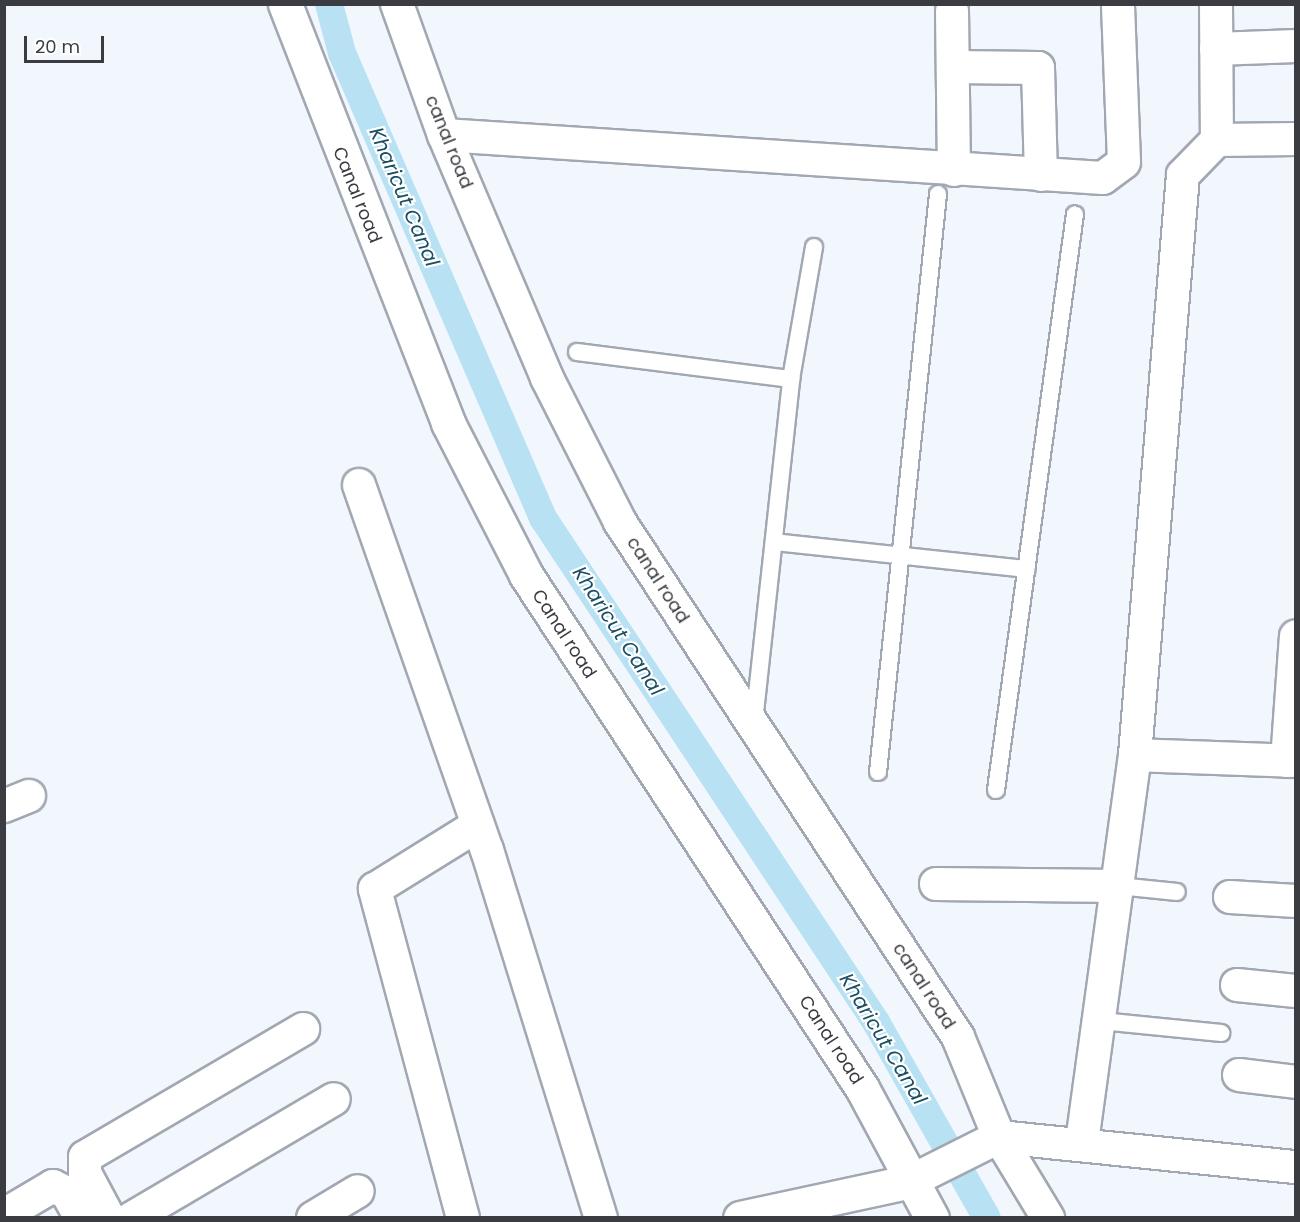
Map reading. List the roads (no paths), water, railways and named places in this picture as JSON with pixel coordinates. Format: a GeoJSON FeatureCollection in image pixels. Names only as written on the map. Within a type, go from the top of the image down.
{"type":"FeatureCollection","features":[{"type":"Feature","properties":{"kind":"street","name":"Canal road"},"geometry":{"type":"LineString","coordinates":[[285,4],[448,423],[526,575],[921,1175],[932,1218]]}},
{"type":"Feature","properties":{"kind":"street","name":"canal road"},"geometry":{"type":"LineString","coordinates":[[396,4],[444,135],[547,378],[620,522],[958,1037],[995,1126],[1048,1218]]}},
{"type":"Feature","properties":{"kind":"street"},"geometry":{"type":"LineString","coordinates":[[444,135],[946,182],[1041,175],[1103,178],[1124,162],[1118,4]]}},
{"type":"Feature","properties":{"kind":"street"},"geometry":{"type":"LineString","coordinates":[[1082,1142],[1101,1021],[1135,755],[1183,175],[1217,140],[1216,4]]}},
{"type":"Feature","properties":{"kind":"street"},"geometry":{"type":"LineString","coordinates":[[946,182],[953,67],[952,11]]}},
{"type":"Feature","properties":{"kind":"street"},"geometry":{"type":"LineString","coordinates":[[1216,49],[1296,46]]}},
{"type":"Feature","properties":{"kind":"street"},"geometry":{"type":"LineString","coordinates":[[953,67],[1038,68],[1041,175]]}},
{"type":"Feature","properties":{"kind":"street"},"geometry":{"type":"LineString","coordinates":[[1217,140],[1296,140]]}},
{"type":"Feature","properties":{"kind":"street"},"geometry":{"type":"LineString","coordinates":[[359,485],[478,825],[601,1218]]}},
{"type":"Feature","properties":{"kind":"street"},"geometry":{"type":"LineString","coordinates":[[1135,755],[1291,761],[1296,636]]}},
{"type":"Feature","properties":{"kind":"street"},"geometry":{"type":"LineString","coordinates":[[463,1218],[375,889],[478,825]]}},
{"type":"Feature","properties":{"kind":"street"},"geometry":{"type":"LineString","coordinates":[[936,884],[1119,886]]}},
{"type":"Feature","properties":{"kind":"street"},"geometry":{"type":"LineString","coordinates":[[1230,897],[1296,901]]}},
{"type":"Feature","properties":{"kind":"street"},"geometry":{"type":"LineString","coordinates":[[1237,985],[1296,991]]}},
{"type":"Feature","properties":{"kind":"street"},"geometry":{"type":"LineString","coordinates":[[109,1218],[85,1173],[85,1157],[303,1029]]}},
{"type":"Feature","properties":{"kind":"street"},"geometry":{"type":"LineString","coordinates":[[1239,1075],[1296,1082]]}},
{"type":"Feature","properties":{"kind":"street"},"geometry":{"type":"LineString","coordinates":[[132,1218],[334,1099]]}},
{"type":"Feature","properties":{"kind":"street"},"geometry":{"type":"LineString","coordinates":[[740,1218],[921,1175],[995,1126],[1082,1142],[1296,1167]]}},
{"type":"Feature","properties":{"kind":"street"},"geometry":{"type":"LineString","coordinates":[[4,1215],[53,1186],[67,1193],[81,1218]]}},
{"type":"Feature","properties":{"kind":"street"},"geometry":{"type":"LineString","coordinates":[[313,1218],[358,1191]]}},
{"type":"Feature","properties":{"kind":"lane"},"geometry":{"type":"LineString","coordinates":[[878,772],[946,182]]}},
{"type":"Feature","properties":{"kind":"lane"},"geometry":{"type":"LineString","coordinates":[[996,790],[1075,214]]}},
{"type":"Feature","properties":{"kind":"lane"},"geometry":{"type":"LineString","coordinates":[[754,727],[791,379],[814,247]]}},
{"type":"Feature","properties":{"kind":"lane"},"geometry":{"type":"LineString","coordinates":[[577,352],[791,379]]}},
{"type":"Feature","properties":{"kind":"lane"},"geometry":{"type":"LineString","coordinates":[[774,542],[1026,569]]}},
{"type":"Feature","properties":{"kind":"lane"},"geometry":{"type":"LineString","coordinates":[[1119,886],[1177,892]]}},
{"type":"Feature","properties":{"kind":"lane"},"geometry":{"type":"LineString","coordinates":[[1101,1021],[1221,1032]]}},
{"type":"Feature","properties":{"kind":"waterway","name":"Kharicut Canal"},"geometry":{"type":"LineString","coordinates":[[329,4],[342,53],[543,518],[876,1022],[987,1218]]}}]}
